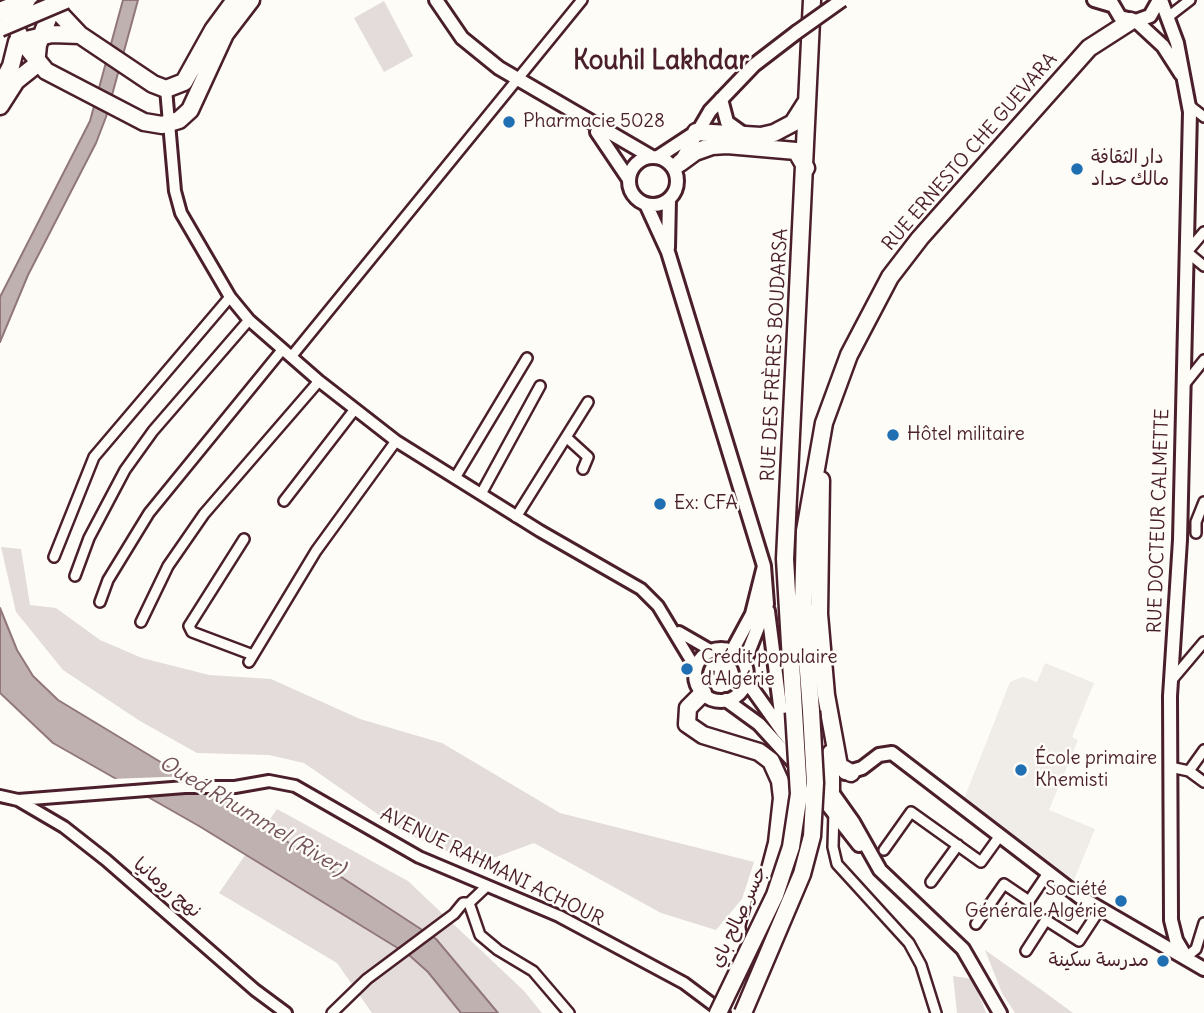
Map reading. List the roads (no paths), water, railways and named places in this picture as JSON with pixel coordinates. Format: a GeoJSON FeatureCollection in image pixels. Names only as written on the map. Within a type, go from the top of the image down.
{"type":"FeatureCollection","features":[{"type":"Feature","properties":{"kind":"highway"},"geometry":{"type":"LineString","coordinates":[[6,0],[21,40],[37,62],[62,81],[144,122],[171,124],[190,110],[225,34],[251,0]]}},
{"type":"Feature","properties":{"kind":"highway"},"geometry":{"type":"LineString","coordinates":[[0,11],[27,0]]}},
{"type":"Feature","properties":{"kind":"highway"},"geometry":{"type":"LineString","coordinates":[[55,3],[80,35],[159,87],[184,82],[213,30],[235,0]]}},
{"type":"Feature","properties":{"kind":"highway","name":"RUE DES FRÈRES BOUDARSA"},"geometry":{"type":"LineString","coordinates":[[802,712],[785,559],[814,2]]}},
{"type":"Feature","properties":{"kind":"highway"},"geometry":{"type":"LineString","coordinates":[[0,28],[55,3]]}},
{"type":"Feature","properties":{"kind":"highway"},"geometry":{"type":"LineString","coordinates":[[0,106],[16,82],[33,69],[37,62],[43,35],[55,3]]}},
{"type":"Feature","properties":{"kind":"highway","name":"RUE ERNESTO CHE GUEVARA"},"geometry":{"type":"LineString","coordinates":[[819,449],[824,423],[849,355],[890,277],[920,238],[1089,48],[1134,21]]}},
{"type":"Feature","properties":{"kind":"highway"},"geometry":{"type":"LineString","coordinates":[[0,87],[11,66],[15,45],[21,40],[43,35],[80,35]]}},
{"type":"Feature","properties":{"kind":"highway"},"geometry":{"type":"LineString","coordinates":[[696,132],[761,136],[785,128],[800,115],[809,95]]}},
{"type":"Feature","properties":{"kind":"highway"},"geometry":{"type":"LineString","coordinates":[[677,167],[695,152],[712,146],[727,145],[796,151],[806,167]]}},
{"type":"Feature","properties":{"kind":"highway"},"geometry":{"type":"LineString","coordinates":[[743,1013],[802,873],[812,836],[815,783],[802,712],[803,572],[805,531],[819,449]]}},
{"type":"Feature","properties":{"kind":"highway"},"geometry":{"type":"LineString","coordinates":[[819,449],[822,492],[819,614],[839,766],[851,773]]}},
{"type":"Feature","properties":{"kind":"highway"},"geometry":{"type":"LineString","coordinates":[[703,693],[686,712],[687,724],[692,729],[759,752],[775,768],[782,798],[777,844],[752,938]]}},
{"type":"Feature","properties":{"kind":"highway","name":"جسر صالح باي"},"geometry":{"type":"LineString","coordinates":[[721,1013],[752,938],[775,895],[795,831],[802,712]]}},
{"type":"Feature","properties":{"kind":"highway"},"geometry":{"type":"LineString","coordinates":[[831,783],[832,726]]}},
{"type":"Feature","properties":{"kind":"main road"},"geometry":{"type":"LineString","coordinates":[[436,0],[469,45],[517,81],[590,124],[677,167]]}},
{"type":"Feature","properties":{"kind":"main road"},"geometry":{"type":"LineString","coordinates":[[668,252],[669,199],[677,186],[677,167],[696,132],[721,99],[754,65],[842,0]]}},
{"type":"Feature","properties":{"kind":"main road"},"geometry":{"type":"LineString","coordinates":[[1094,0],[1111,3]]}},
{"type":"Feature","properties":{"kind":"main road"},"geometry":{"type":"LineString","coordinates":[[1134,21],[1150,16],[1160,0]]}},
{"type":"Feature","properties":{"kind":"main road","name":"RUE DOCTEUR CALMETTE"},"geometry":{"type":"LineString","coordinates":[[1160,0],[1168,17],[1187,84]]}},
{"type":"Feature","properties":{"kind":"main road","name":"RUE DOCTEUR CALMETTE"},"geometry":{"type":"LineString","coordinates":[[1111,3],[1120,17],[1134,21],[1163,46],[1187,84],[1200,112],[1187,252],[1180,540],[1171,681],[1171,920],[1176,940],[1186,957]]}},
{"type":"Feature","properties":{"kind":"main road"},"geometry":{"type":"LineString","coordinates":[[721,99],[727,121],[745,135]]}},
{"type":"Feature","properties":{"kind":"main road"},"geometry":{"type":"LineString","coordinates":[[590,124],[607,144],[628,178],[633,194],[646,204],[668,252],[764,566],[783,732]]}},
{"type":"Feature","properties":{"kind":"main road"},"geometry":{"type":"LineString","coordinates":[[628,178],[636,163],[654,157],[696,132]]}},
{"type":"Feature","properties":{"kind":"main road"},"geometry":{"type":"LineString","coordinates":[[646,204],[654,205],[669,199]]}},
{"type":"Feature","properties":{"kind":"main road"},"geometry":{"type":"LineString","coordinates":[[732,651],[752,614],[764,566]]}},
{"type":"Feature","properties":{"kind":"main road"},"geometry":{"type":"LineString","coordinates":[[767,604],[744,663],[746,680],[783,732],[831,783],[880,870]]}},
{"type":"Feature","properties":{"kind":"main road"},"geometry":{"type":"LineString","coordinates":[[744,663],[732,651],[712,650],[702,658],[696,668],[696,682],[710,698],[726,700],[759,724],[790,757],[834,816],[880,870],[963,949],[1000,1013]]}},
{"type":"Feature","properties":{"kind":"main road"},"geometry":{"type":"LineString","coordinates":[[726,700],[739,693],[746,680]]}},
{"type":"Feature","properties":{"kind":"main road"},"geometry":{"type":"LineString","coordinates":[[831,783],[879,755],[892,753],[999,837],[1100,909],[1204,968]]}},
{"type":"Feature","properties":{"kind":"street"},"geometry":{"type":"LineString","coordinates":[[100,603],[108,580],[149,513],[517,81],[582,0]]}},
{"type":"Feature","properties":{"kind":"street"},"geometry":{"type":"LineString","coordinates":[[1168,17],[1190,0]]}},
{"type":"Feature","properties":{"kind":"street"},"geometry":{"type":"LineString","coordinates":[[159,87],[171,124],[175,191],[181,213],[230,298],[249,320],[319,381],[396,441],[516,517],[641,589],[671,625],[696,668]]}},
{"type":"Feature","properties":{"kind":"street"},"geometry":{"type":"LineString","coordinates":[[1204,232],[1187,252],[1204,266]]}},
{"type":"Feature","properties":{"kind":"street"},"geometry":{"type":"LineString","coordinates":[[54,557],[94,457],[230,298]]}},
{"type":"Feature","properties":{"kind":"street"},"geometry":{"type":"LineString","coordinates":[[75,576],[89,538],[125,470],[153,431],[249,320]]}},
{"type":"Feature","properties":{"kind":"street"},"geometry":{"type":"LineString","coordinates":[[455,478],[527,358]]}},
{"type":"Feature","properties":{"kind":"street"},"geometry":{"type":"LineString","coordinates":[[1184,385],[1204,360]]}},
{"type":"Feature","properties":{"kind":"street"},"geometry":{"type":"LineString","coordinates":[[141,622],[168,566],[204,513],[319,381]]}},
{"type":"Feature","properties":{"kind":"street"},"geometry":{"type":"LineString","coordinates":[[481,494],[540,386]]}},
{"type":"Feature","properties":{"kind":"street"},"geometry":{"type":"LineString","coordinates":[[516,517],[588,402]]}},
{"type":"Feature","properties":{"kind":"street"},"geometry":{"type":"LineString","coordinates":[[284,500],[355,409]]}},
{"type":"Feature","properties":{"kind":"street"},"geometry":{"type":"LineString","coordinates":[[566,437],[588,457],[583,469]]}},
{"type":"Feature","properties":{"kind":"street"},"geometry":{"type":"LineString","coordinates":[[244,539],[189,626],[192,632],[251,659],[316,551],[396,441]]}},
{"type":"Feature","properties":{"kind":"street"},"geometry":{"type":"LineString","coordinates":[[1196,533],[1196,522],[1204,502]]}},
{"type":"Feature","properties":{"kind":"street"},"geometry":{"type":"LineString","coordinates":[[671,625],[712,650]]}},
{"type":"Feature","properties":{"kind":"street"},"geometry":{"type":"LineString","coordinates":[[1171,681],[1204,642]]}},
{"type":"Feature","properties":{"kind":"street"},"geometry":{"type":"LineString","coordinates":[[1189,771],[1204,750]]}},
{"type":"Feature","properties":{"kind":"street"},"geometry":{"type":"LineString","coordinates":[[1170,767],[1189,771],[1204,782]]}},
{"type":"Feature","properties":{"kind":"street","name":"AVENUE RAHMANI ACHOUR"},"geometry":{"type":"LineString","coordinates":[[18,800],[185,787],[235,787],[269,781],[295,786],[419,856],[559,916],[684,983],[721,1013]]}},
{"type":"Feature","properties":{"kind":"street"},"geometry":{"type":"LineString","coordinates":[[831,783],[833,846],[837,864],[909,943],[921,965],[936,1013]]}},
{"type":"Feature","properties":{"kind":"street"},"geometry":{"type":"LineString","coordinates":[[0,796],[18,800]]}},
{"type":"Feature","properties":{"kind":"street","name":"نهج رومانيا"},"geometry":{"type":"LineString","coordinates":[[18,800],[64,827],[106,860],[255,990],[286,1013]]}},
{"type":"Feature","properties":{"kind":"street"},"geometry":{"type":"LineString","coordinates":[[884,850],[911,812],[981,862],[999,837]]}},
{"type":"Feature","properties":{"kind":"street"},"geometry":{"type":"LineString","coordinates":[[931,882],[958,845]]}},
{"type":"Feature","properties":{"kind":"street"},"geometry":{"type":"LineString","coordinates":[[976,924],[1004,884],[1029,901],[1048,873]]}},
{"type":"Feature","properties":{"kind":"street"},"geometry":{"type":"LineString","coordinates":[[332,1013],[367,979],[488,886]]}},
{"type":"Feature","properties":{"kind":"street"},"geometry":{"type":"LineString","coordinates":[[469,903],[481,934],[498,950],[533,971],[569,1013]]}},
{"type":"Feature","properties":{"kind":"street"},"geometry":{"type":"LineString","coordinates":[[1026,951],[1046,920],[1079,942],[1100,909]]}},
{"type":"Feature","properties":{"kind":"street"},"geometry":{"type":"LineString","coordinates":[[1186,957],[1196,949],[1204,923]]}},
{"type":"Feature","properties":{"kind":"street"},"geometry":{"type":"LineString","coordinates":[[342,1013],[348,1000]]}},
{"type":"Feature","properties":{"kind":"place","name":"Pharmacie 5028"},"geometry":{"type":"Point","coordinates":[509,122]}},
{"type":"Feature","properties":{"kind":"place","name":"دار الثقافة مالك حداد"},"geometry":{"type":"Point","coordinates":[1077,169]}},
{"type":"Feature","properties":{"kind":"place","name":"Hôtel militaire"},"geometry":{"type":"Point","coordinates":[893,435]}},
{"type":"Feature","properties":{"kind":"place","name":"Ex: CFA"},"geometry":{"type":"Point","coordinates":[660,504]}},
{"type":"Feature","properties":{"kind":"place","name":"Crédit populaire d'Algérie"},"geometry":{"type":"Point","coordinates":[687,669]}},
{"type":"Feature","properties":{"kind":"place","name":"École primaire Khemisti"},"geometry":{"type":"Point","coordinates":[1021,770]}},
{"type":"Feature","properties":{"kind":"place","name":"Société Générale Algérie"},"geometry":{"type":"Point","coordinates":[1121,901]}},
{"type":"Feature","properties":{"kind":"place","name":"مدرسة سكينة"},"geometry":{"type":"Point","coordinates":[1163,961]}},
{"type":"Feature","properties":{"kind":"district","name":"Kouhil Lakhdar"},"geometry":{"type":"Point","coordinates":[661,62]}},
{"type":"Feature","properties":{"kind":"water label","name":"Oued Rhummel (River)"},"geometry":{"type":"Point","coordinates":[252,816]}}]}
